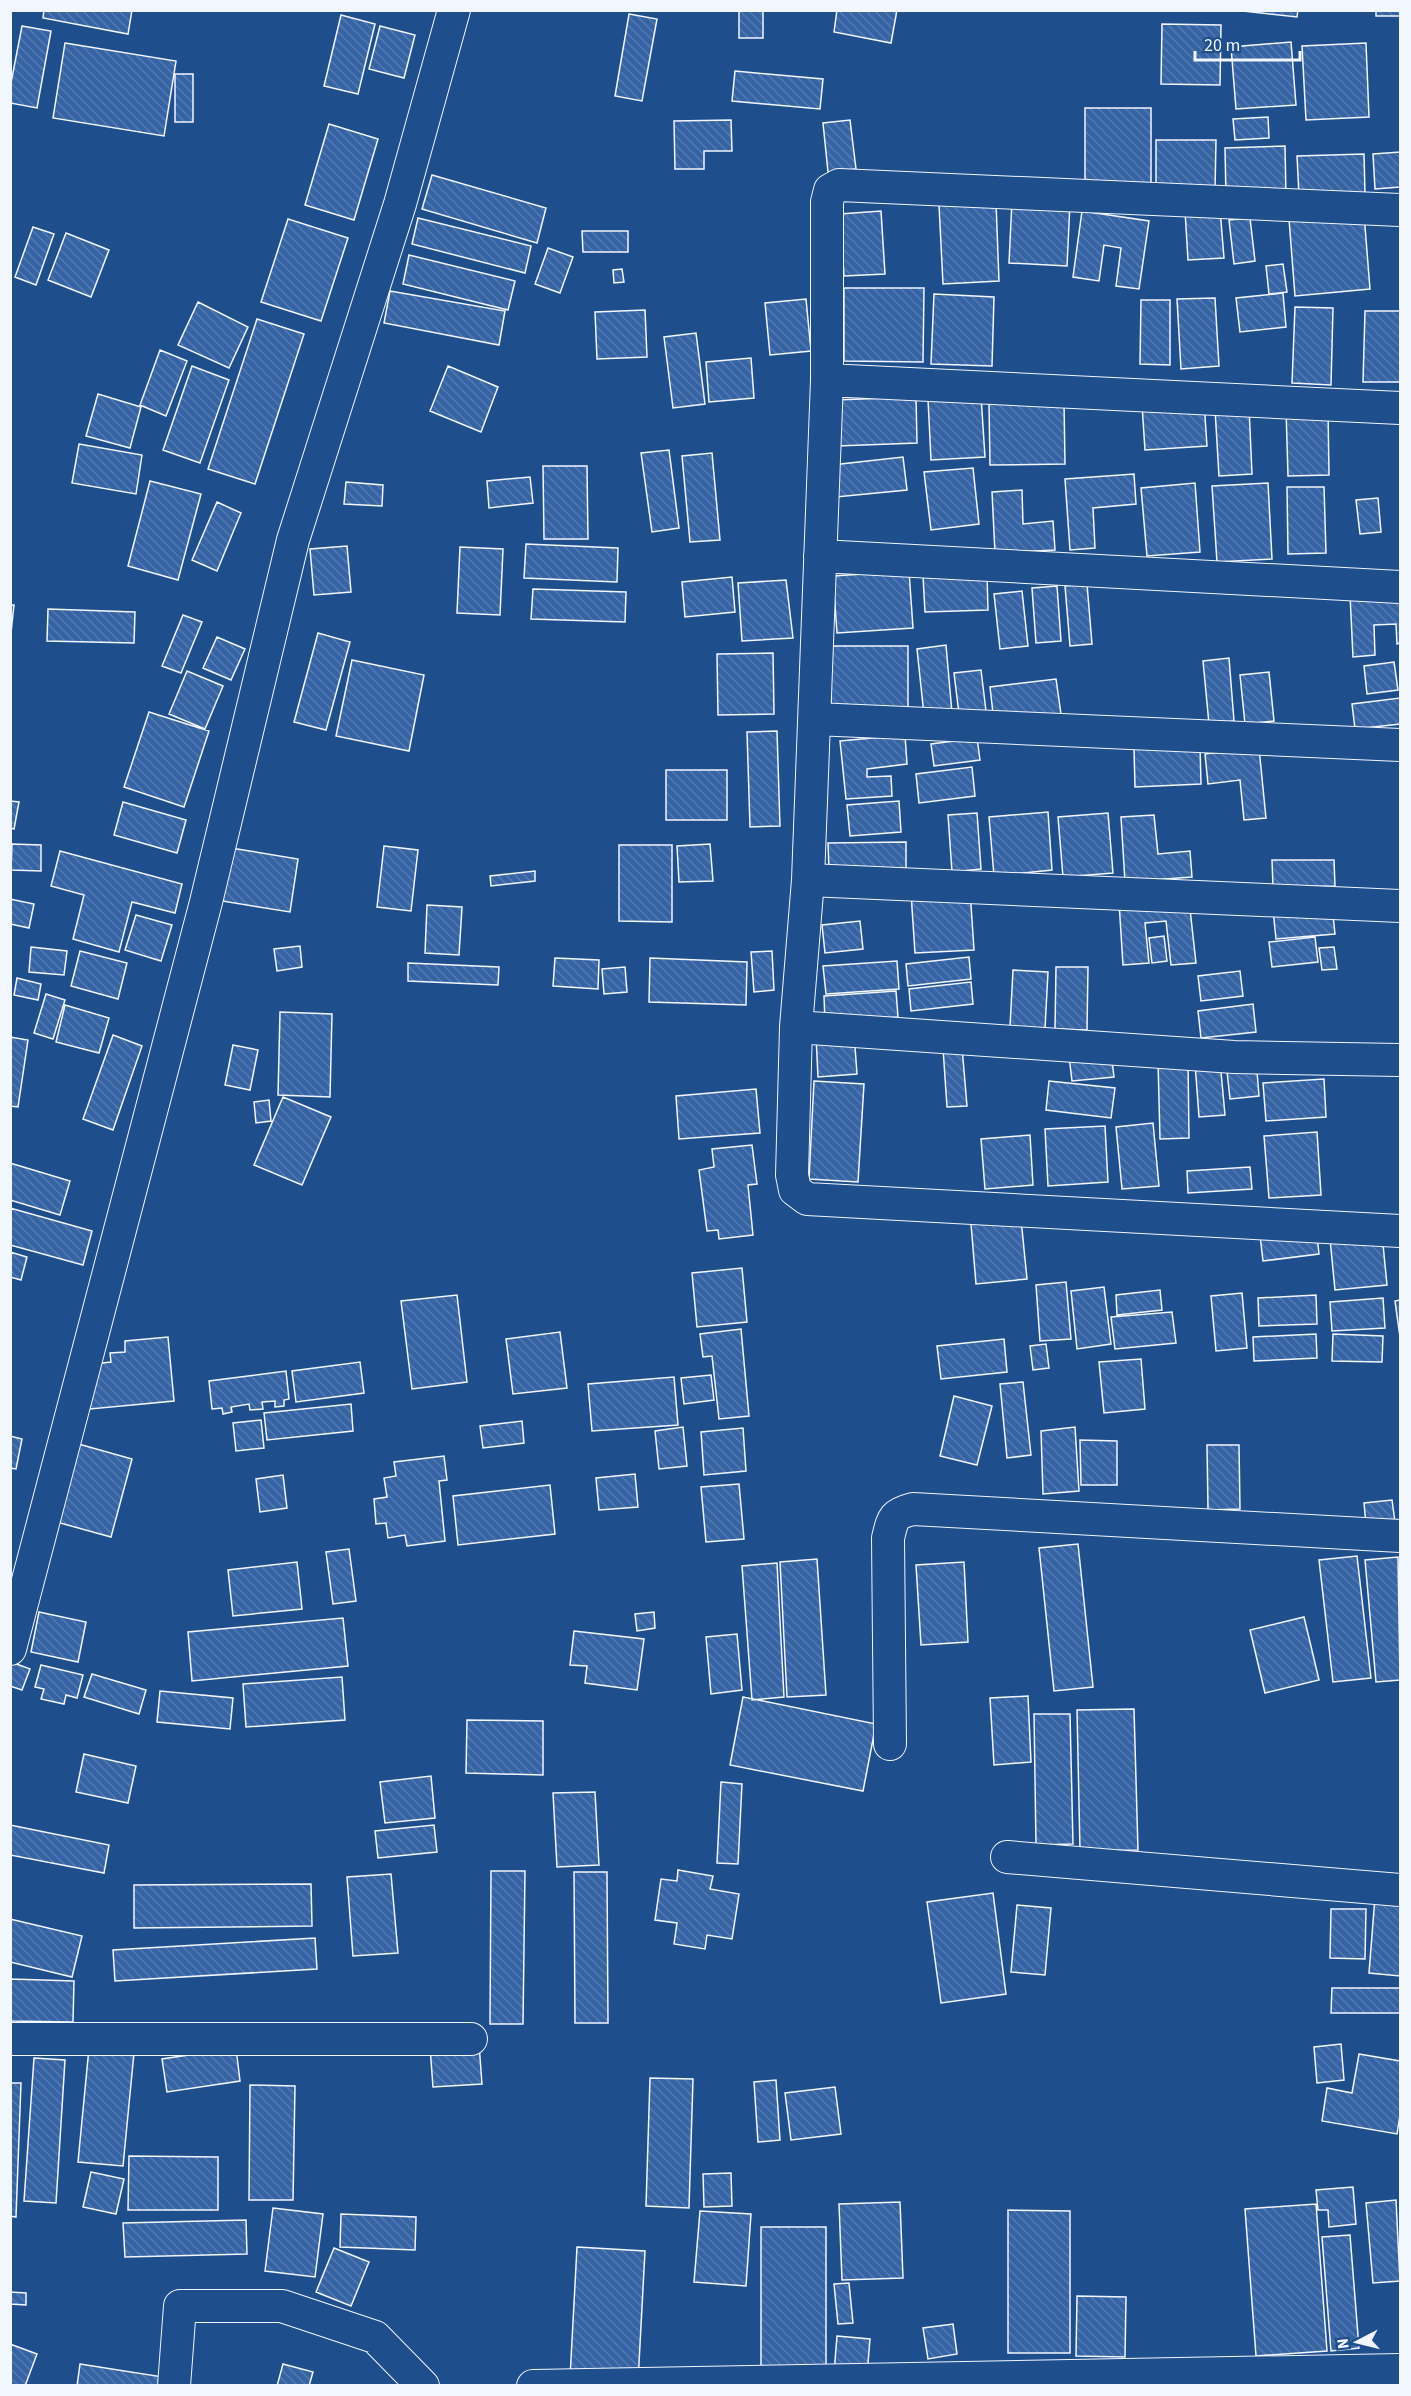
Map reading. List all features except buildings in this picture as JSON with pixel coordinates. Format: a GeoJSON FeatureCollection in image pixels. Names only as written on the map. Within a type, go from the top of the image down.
{"type":"FeatureCollection","features":[{"type":"Feature","properties":{"kind":"street"},"geometry":{"type":"LineString","coordinates":[[10,1649],[206,902],[293,540],[400,204],[454,10]]}},
{"type":"Feature","properties":{"kind":"street"},"geometry":{"type":"LineString","coordinates":[[1401,210],[839,185],[830,190],[827,202],[827,380],[815,719],[808,880],[796,1027],[792,1175],[795,1190],[807,1199],[1401,1231]]}},
{"type":"Feature","properties":{"kind":"street"},"geometry":{"type":"LineString","coordinates":[[827,380],[1401,408]]}},
{"type":"Feature","properties":{"kind":"street"},"geometry":{"type":"LineString","coordinates":[[820,555],[1401,587]]}},
{"type":"Feature","properties":{"kind":"street"},"geometry":{"type":"LineString","coordinates":[[815,719],[1401,746]]}},
{"type":"Feature","properties":{"kind":"street"},"geometry":{"type":"LineString","coordinates":[[808,880],[1401,906]]}},
{"type":"Feature","properties":{"kind":"street"},"geometry":{"type":"LineString","coordinates":[[796,1027],[1234,1057],[1401,1060]]}},
{"type":"Feature","properties":{"kind":"street"},"geometry":{"type":"LineString","coordinates":[[890,1744],[888,1538],[892,1521],[898,1513],[914,1509],[1401,1536]]}},
{"type":"Feature","properties":{"kind":"street"},"geometry":{"type":"LineString","coordinates":[[1007,1857],[1401,1890]]}},
{"type":"Feature","properties":{"kind":"street"},"geometry":{"type":"LineString","coordinates":[[10,2040],[471,2039]]}},
{"type":"Feature","properties":{"kind":"street"},"geometry":{"type":"LineString","coordinates":[[174,2385],[180,2306],[282,2306],[375,2337],[423,2385]]}},
{"type":"Feature","properties":{"kind":"street"},"geometry":{"type":"LineString","coordinates":[[533,2385],[1401,2370]]}}]}
